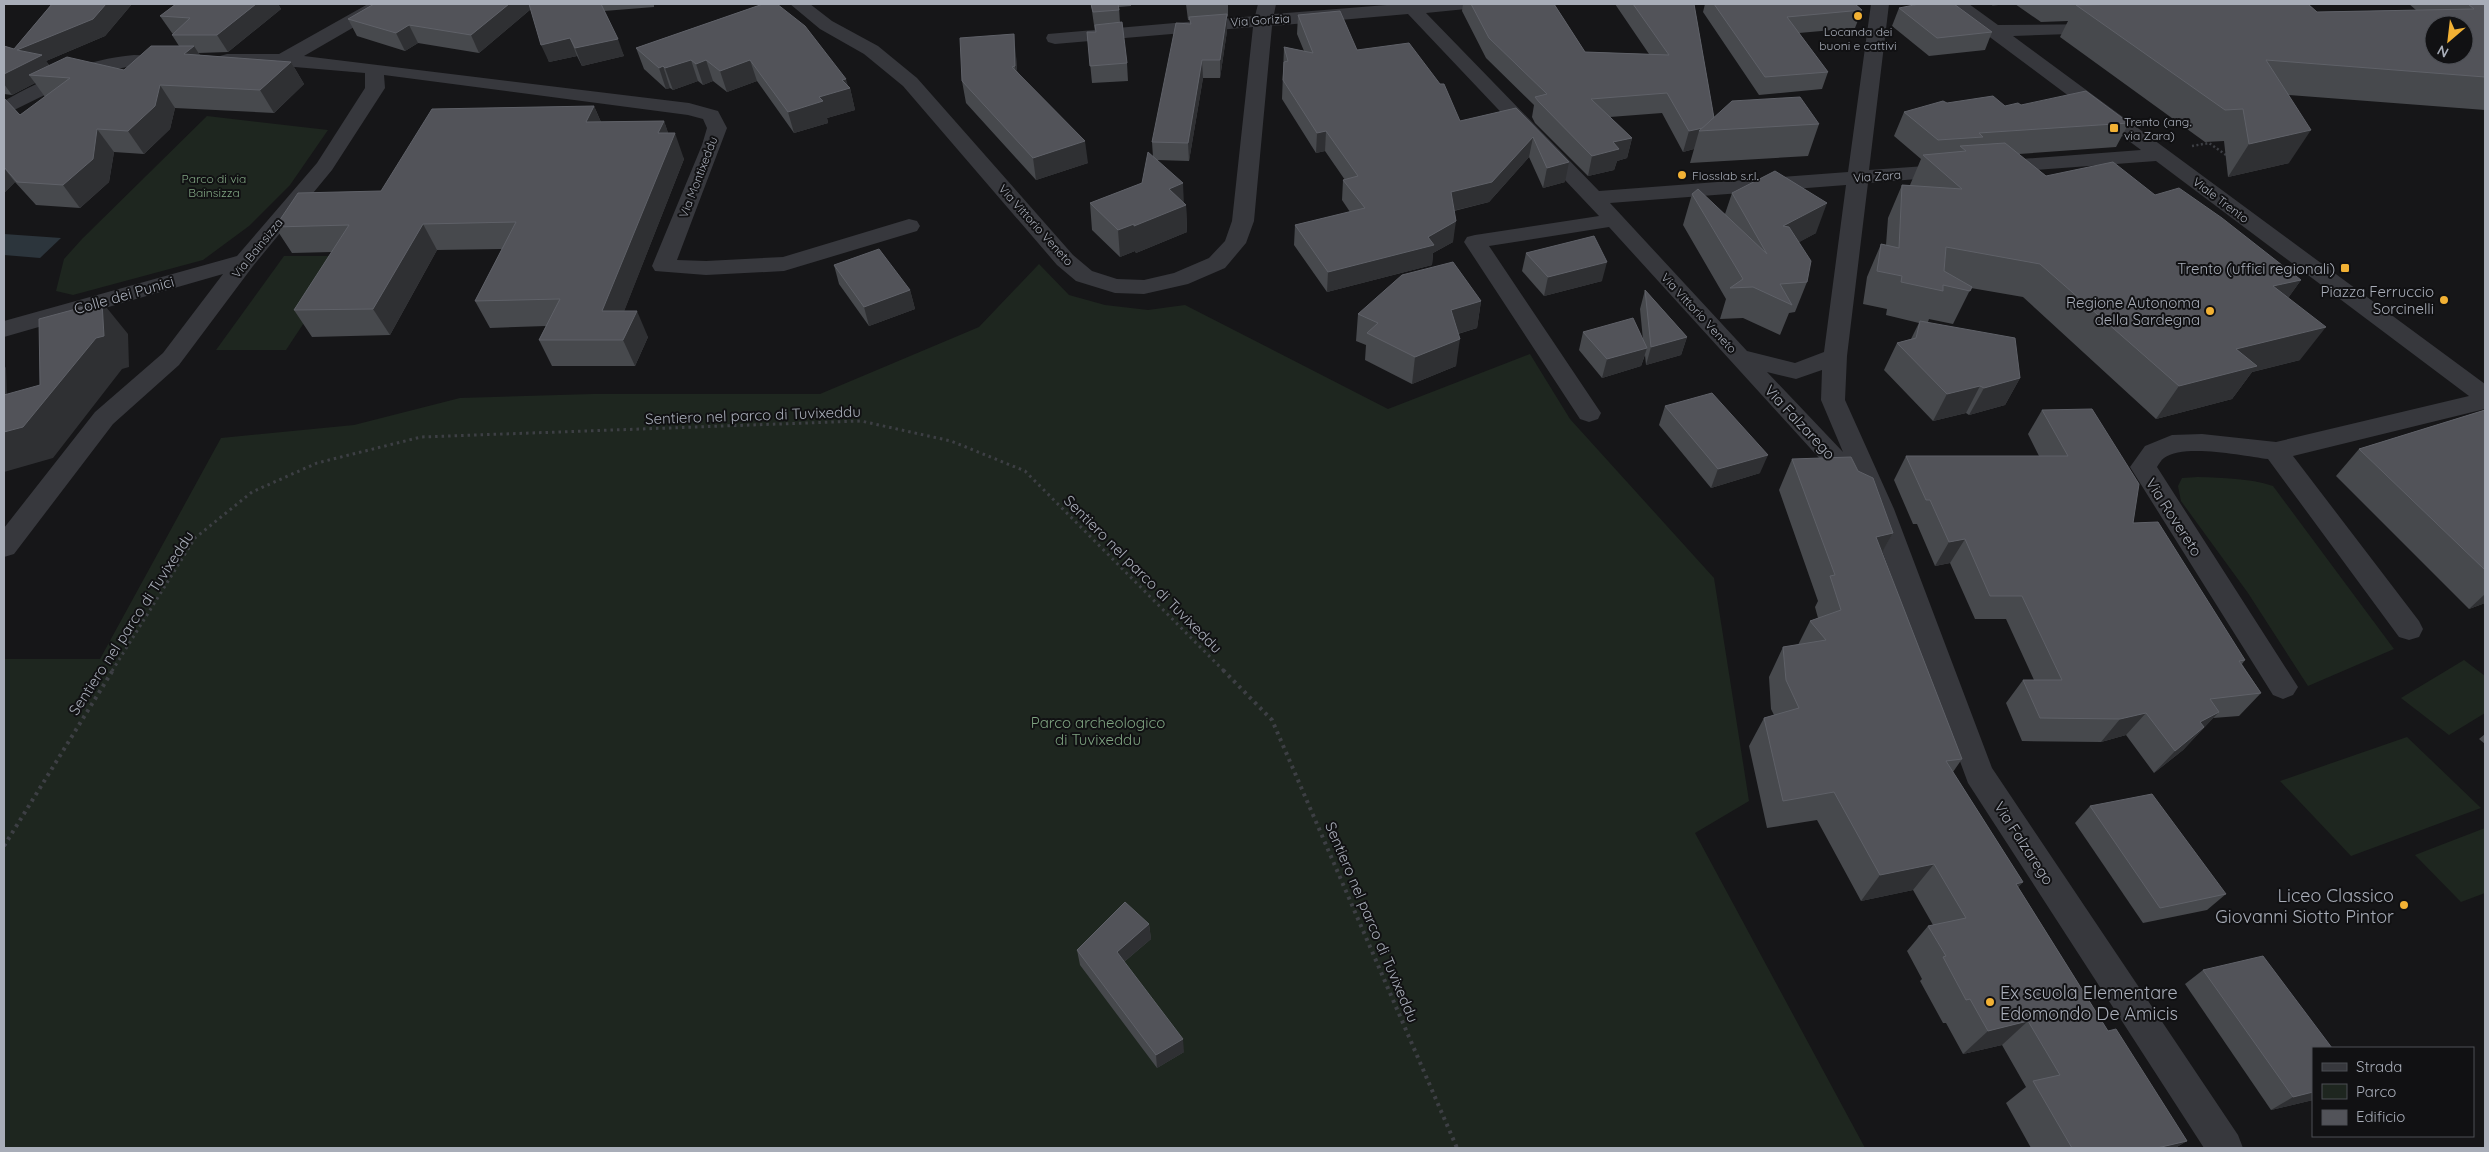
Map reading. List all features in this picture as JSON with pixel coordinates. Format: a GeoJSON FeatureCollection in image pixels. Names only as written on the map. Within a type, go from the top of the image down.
{"type":"FeatureCollection","features":[{"type":"Feature","properties":{"kind":"street"},"geometry":{"type":"LineString","coordinates":[[283,60],[381,4]]}},
{"type":"Feature","properties":{"kind":"street","name":"Via Vittorio Veneto"},"geometry":{"type":"LineString","coordinates":[[799,4],[826,25],[871,50],[910,82],[1065,260],[1084,276],[1115,286],[1144,287],[1180,280],[1217,263],[1235,243],[1243,221],[1265,12]]}},
{"type":"Feature","properties":{"kind":"street","name":"Via Gorizia"},"geometry":{"type":"LineString","coordinates":[[1055,38],[1265,12],[1466,4]]}},
{"type":"Feature","properties":{"kind":"street"},"geometry":{"type":"LineString","coordinates":[[1835,356],[1880,4]]}},
{"type":"Feature","properties":{"kind":"street","name":"Viale Trento"},"geometry":{"type":"LineString","coordinates":[[1958,4],[2485,396]]}},
{"type":"Feature","properties":{"kind":"street","name":"Via Vittorio Veneto"},"geometry":{"type":"LineString","coordinates":[[1411,6],[1594,198],[1739,357],[1796,371],[1835,356]]}},
{"type":"Feature","properties":{"kind":"street"},"geometry":{"type":"LineString","coordinates":[[1993,31],[2122,27]]}},
{"type":"Feature","properties":{"kind":"street"},"geometry":{"type":"LineString","coordinates":[[208,60],[283,60],[331,63],[374,69]]}},
{"type":"Feature","properties":{"kind":"street"},"geometry":{"type":"LineString","coordinates":[[4,109],[48,85],[87,68],[122,61],[188,61]]}},
{"type":"Feature","properties":{"kind":"street","name":"Via Montixeddu"},"geometry":{"type":"LineString","coordinates":[[374,69],[689,109],[712,115],[717,128],[712,145],[663,266],[706,268],[784,264],[909,226]]}},
{"type":"Feature","properties":{"kind":"street","name":"Via Bainsizza"},"geometry":{"type":"LineString","coordinates":[[4,547],[104,418],[171,359],[245,261],[325,166],[376,88],[374,69]]}},
{"type":"Feature","properties":{"kind":"street","name":"Via Zara"},"geometry":{"type":"LineString","coordinates":[[1594,198],[2160,155]]}},
{"type":"Feature","properties":{"kind":"street"},"geometry":{"type":"LineString","coordinates":[[1589,413],[1475,242],[1614,220]]}},
{"type":"Feature","properties":{"kind":"street","name":"Colle dei Punici"},"geometry":{"type":"LineString","coordinates":[[4,329],[245,261]]}},
{"type":"Feature","properties":{"kind":"street","name":"Via Falzarego"},"geometry":{"type":"LineString","coordinates":[[1835,356],[1833,400],[1882,509],[1979,774],[2225,1148]]}},
{"type":"Feature","properties":{"kind":"street","name":"Via Falzarego"},"geometry":{"type":"LineString","coordinates":[[1739,357],[1882,509]]}},
{"type":"Feature","properties":{"kind":"street","name":"Via Rovereto"},"geometry":{"type":"LineString","coordinates":[[2283,687],[2143,467],[2154,452],[2172,444],[2202,443],[2276,451],[2485,401]]}},
{"type":"Feature","properties":{"kind":"street"},"geometry":{"type":"LineString","coordinates":[[2276,451],[2409,629]]}},
{"type":"Feature","properties":{"kind":"path"},"geometry":{"type":"LineString","coordinates":[[2185,147],[2209,143],[2230,158]]}},
{"type":"Feature","properties":{"kind":"path","name":"Sentiero nel parco di Tuvixeddu"},"geometry":{"type":"LineString","coordinates":[[4,846],[195,538],[252,492],[317,462],[421,437],[861,421],[951,441],[1025,471],[1272,720],[1457,1148]]}},
{"type":"Feature","properties":{"kind":"green space","name":"Parco di via Bainsizza"},"geometry":{"type":"Polygon","coordinates":[[[207,116],[328,130],[290,185],[249,226],[203,260],[73,295],[56,291],[64,259],[207,116]]]}},
{"type":"Feature","properties":{"kind":"green space"},"geometry":{"type":"Polygon","coordinates":[[[284,256],[348,256],[286,350],[216,350],[284,256]]]}},
{"type":"Feature","properties":{"kind":"green space","name":"Parco archeologico di Tuvixeddu"},"geometry":{"type":"Polygon","coordinates":[[[1039,264],[1069,295],[1105,305],[1148,310],[1185,305],[1388,409],[1530,354],[1570,419],[1714,578],[1749,801],[1695,833],[1865,1148],[4,1148],[4,659],[100,659],[221,438],[354,425],[460,398],[593,394],[820,394],[979,327],[1039,264]]]}},
{"type":"Feature","properties":{"kind":"green space"},"geometry":{"type":"Polygon","coordinates":[[[2198,477],[2245,480],[2273,486],[2394,649],[2308,686],[2248,593],[2181,501],[2178,486],[2182,478],[2198,477]]]}},
{"type":"Feature","properties":{"kind":"green space"},"geometry":{"type":"Polygon","coordinates":[[[2464,660],[2485,676],[2485,713],[2449,735],[2401,698],[2464,660]]]}},
{"type":"Feature","properties":{"kind":"green space"},"geometry":{"type":"Polygon","coordinates":[[[2407,737],[2481,808],[2351,856],[2280,781],[2407,737]]]}},
{"type":"Feature","properties":{"kind":"green space"},"geometry":{"type":"Polygon","coordinates":[[[2485,828],[2485,893],[2461,902],[2415,855],[2485,828]]]}},
{"type":"Feature","properties":{"kind":"shaded area"},"geometry":{"type":"Polygon","coordinates":[[[4,234],[61,238],[40,258],[4,255],[4,234]]]}},
{"type":"Feature","properties":{"kind":"building"},"geometry":{"type":"Polygon","coordinates":[[[52,4],[106,4],[93,19],[17,50],[42,55],[4,74],[4,46],[14,49],[52,4]]]}},
{"type":"Feature","properties":{"kind":"building"},"geometry":{"type":"Polygon","coordinates":[[[176,4],[256,4],[217,35],[172,35],[190,18],[160,16],[176,4]]]}},
{"type":"Feature","properties":{"kind":"building"},"geometry":{"type":"Polygon","coordinates":[[[374,4],[509,4],[471,35],[409,25],[396,33],[348,19],[374,4]]]}},
{"type":"Feature","properties":{"kind":"building"},"geometry":{"type":"Polygon","coordinates":[[[529,4],[601,4],[618,39],[575,48],[570,38],[541,45],[529,4]]]}},
{"type":"Feature","properties":{"kind":"building"},"geometry":{"type":"Polygon","coordinates":[[[763,4],[777,4],[805,26],[846,79],[842,80],[850,88],[819,97],[823,101],[788,112],[750,60],[720,71],[706,60],[696,64],[691,60],[659,68],[636,48],[763,4]]]}},
{"type":"Feature","properties":{"kind":"building"},"geometry":{"type":"Polygon","coordinates":[[[1091,4],[1118,4],[1119,10],[1093,12],[1091,4]]]}},
{"type":"Feature","properties":{"kind":"building"},"geometry":{"type":"Polygon","coordinates":[[[1471,4],[1554,4],[1585,52],[1669,55],[1633,4],[1694,4],[1714,118],[1703,128],[1689,131],[1667,93],[1591,99],[1632,138],[1613,142],[1619,149],[1592,156],[1535,97],[1547,94],[1489,38],[1471,4]]]}},
{"type":"Feature","properties":{"kind":"building"},"geometry":{"type":"Polygon","coordinates":[[[1714,4],[1855,4],[1862,10],[1787,17],[1828,72],[1765,77],[1714,4]]]}},
{"type":"Feature","properties":{"kind":"building"},"geometry":{"type":"Polygon","coordinates":[[[1919,4],[1954,4],[1992,32],[1937,38],[1899,8],[1919,4]]]}},
{"type":"Feature","properties":{"kind":"building"},"geometry":{"type":"Polygon","coordinates":[[[2308,4],[2317,12],[2474,9],[2468,4],[2485,4],[2485,77],[2266,60],[2311,130],[2249,144],[2243,109],[2225,110],[2076,5],[2308,4]]]}},
{"type":"Feature","properties":{"kind":"building"},"geometry":{"type":"Polygon","coordinates":[[[1340,11],[1357,50],[1409,43],[1440,84],[1444,84],[1460,121],[1516,108],[1569,162],[1547,168],[1533,137],[1492,182],[1451,192],[1456,221],[1428,237],[1434,245],[1328,272],[1295,225],[1365,208],[1343,180],[1358,176],[1326,131],[1317,133],[1283,80],[1284,62],[1288,61],[1284,47],[1313,53],[1298,15],[1340,11]]]}},
{"type":"Feature","properties":{"kind":"building"},"geometry":{"type":"Polygon","coordinates":[[[1227,14],[1220,60],[1202,60],[1188,143],[1152,142],[1176,23],[1191,24],[1189,17],[1227,14]]]}},
{"type":"Feature","properties":{"kind":"building"},"geometry":{"type":"Polygon","coordinates":[[[1122,22],[1127,63],[1090,66],[1087,32],[1096,32],[1095,25],[1122,22]]]}},
{"type":"Feature","properties":{"kind":"building"},"geometry":{"type":"Polygon","coordinates":[[[1014,34],[1015,66],[1012,67],[1085,141],[1033,158],[962,81],[960,38],[1014,34]]]}},
{"type":"Feature","properties":{"kind":"building"},"geometry":{"type":"Polygon","coordinates":[[[151,46],[194,46],[184,54],[291,62],[260,90],[160,85],[155,106],[128,131],[97,129],[93,159],[63,185],[17,182],[4,167],[4,98],[20,115],[70,78],[29,75],[67,57],[124,70],[151,46]]]}},
{"type":"Feature","properties":{"kind":"building"},"geometry":{"type":"Polygon","coordinates":[[[2086,91],[2129,123],[1979,133],[1983,137],[1938,140],[1904,112],[1943,101],[1947,103],[1993,96],[2005,106],[2018,103],[2021,105],[2086,91]]]}},
{"type":"Feature","properties":{"kind":"building"},"geometry":{"type":"Polygon","coordinates":[[[1800,97],[1819,124],[1699,131],[1732,101],[1800,97]]]}},
{"type":"Feature","properties":{"kind":"building"},"geometry":{"type":"Polygon","coordinates":[[[594,106],[586,122],[664,121],[658,133],[675,133],[602,311],[637,311],[623,340],[539,340],[560,299],[475,301],[516,222],[423,224],[373,309],[294,310],[349,225],[275,227],[298,193],[381,191],[432,109],[594,106]]]}},
{"type":"Feature","properties":{"kind":"building"},"geometry":{"type":"Polygon","coordinates":[[[2005,143],[2046,176],[2113,162],[2155,195],[2179,188],[2222,218],[2301,280],[2273,286],[2326,327],[2236,349],[2257,366],[2179,386],[2040,264],[1946,247],[1944,271],[1972,287],[1970,291],[1943,285],[1943,291],[1901,282],[1902,276],[1877,271],[1881,244],[1899,248],[1902,185],[1962,189],[1923,155],[1966,151],[1960,146],[2005,143]]]}},
{"type":"Feature","properties":{"kind":"building"},"geometry":{"type":"Polygon","coordinates":[[[1148,152],[1183,183],[1169,189],[1186,205],[1134,226],[1134,224],[1118,230],[1090,203],[1142,183],[1148,152]]]}},
{"type":"Feature","properties":{"kind":"building"},"geometry":{"type":"Polygon","coordinates":[[[1775,171],[1827,203],[1783,226],[1789,227],[1811,261],[1807,282],[1780,284],[1792,305],[1753,287],[1730,288],[1743,279],[1692,194],[1698,189],[1767,254],[1732,193],[1775,171]]]}},
{"type":"Feature","properties":{"kind":"building"},"geometry":{"type":"Polygon","coordinates":[[[1594,236],[1607,262],[1548,277],[1526,253],[1594,236]]]}},
{"type":"Feature","properties":{"kind":"building"},"geometry":{"type":"Polygon","coordinates":[[[879,249],[910,290],[864,307],[834,265],[879,249]]]}},
{"type":"Feature","properties":{"kind":"building"},"geometry":{"type":"Polygon","coordinates":[[[1453,262],[1481,301],[1451,310],[1460,339],[1415,357],[1367,333],[1378,323],[1358,314],[1402,275],[1453,262]]]}},
{"type":"Feature","properties":{"kind":"building"},"geometry":{"type":"Polygon","coordinates":[[[1645,290],[1687,337],[1651,347],[1645,290]]]}},
{"type":"Feature","properties":{"kind":"building"},"geometry":{"type":"Polygon","coordinates":[[[102,302],[104,336],[96,338],[23,427],[4,432],[4,395],[40,385],[39,319],[102,302]]]}},
{"type":"Feature","properties":{"kind":"building"},"geometry":{"type":"Polygon","coordinates":[[[1633,318],[1647,348],[1607,359],[1583,332],[1633,318]]]}},
{"type":"Feature","properties":{"kind":"building"},"geometry":{"type":"Polygon","coordinates":[[[1920,321],[2015,338],[2020,378],[1984,388],[1980,386],[1947,394],[1897,343],[1916,338],[1920,321]]]}},
{"type":"Feature","properties":{"kind":"building"},"geometry":{"type":"Polygon","coordinates":[[[1712,393],[1768,455],[1718,469],[1665,406],[1712,393]]]}},
{"type":"Feature","properties":{"kind":"building"},"geometry":{"type":"Polygon","coordinates":[[[2092,409],[2139,484],[2133,523],[2158,522],[2245,660],[2239,661],[2261,693],[2210,699],[2219,712],[2200,722],[2204,727],[2175,751],[2146,713],[2120,719],[2040,718],[2023,680],[2062,680],[2022,596],[1990,596],[1965,539],[1949,542],[1930,500],[1926,500],[1906,456],[2068,456],[2042,410],[2092,409]]]}},
{"type":"Feature","properties":{"kind":"building"},"geometry":{"type":"Polygon","coordinates":[[[2485,410],[2485,570],[2359,449],[2485,410]]]}},
{"type":"Feature","properties":{"kind":"building"},"geometry":{"type":"Polygon","coordinates":[[[1851,457],[1858,471],[1873,478],[1893,533],[1876,537],[1962,759],[1946,761],[2023,882],[2016,884],[2108,1031],[2116,1029],[2187,1141],[2157,1148],[2072,1148],[2033,1081],[2060,1075],[2028,1021],[1988,1031],[1970,999],[1966,1000],[1943,957],[1946,956],[1928,926],[1966,918],[1934,864],[1880,875],[1834,792],[1783,801],[1764,718],[1799,708],[1786,680],[1783,647],[1826,640],[1810,621],[1841,610],[1830,576],[1835,575],[1792,459],[1851,457]]]}},
{"type":"Feature","properties":{"kind":"building"},"geometry":{"type":"Polygon","coordinates":[[[2152,794],[2226,894],[2160,908],[2090,806],[2152,794]]]}},
{"type":"Feature","properties":{"kind":"building"},"geometry":{"type":"Polygon","coordinates":[[[1125,902],[1149,924],[1117,952],[1183,1039],[1156,1055],[1077,950],[1125,902]]]}},
{"type":"Feature","properties":{"kind":"building"},"geometry":{"type":"Polygon","coordinates":[[[2263,956],[2331,1047],[2312,1047],[2312,1092],[2293,1097],[2203,970],[2263,956]]]}},
{"type":"Feature","properties":{"kind":"place","name":"Locanda dei buoni e cattivi"},"geometry":{"type":"Point","coordinates":[1858,16]}},
{"type":"Feature","properties":{"kind":"place","name":"Trento (ang. via Zara)"},"geometry":{"type":"Point","coordinates":[2114,128]}},
{"type":"Feature","properties":{"kind":"place","name":"Flosslab s.r.l."},"geometry":{"type":"Point","coordinates":[1682,175]}},
{"type":"Feature","properties":{"kind":"place","name":"Trento (uffici regionali)"},"geometry":{"type":"Point","coordinates":[2345,268]}},
{"type":"Feature","properties":{"kind":"place","name":"Piazza Ferruccio Sorcinelli"},"geometry":{"type":"Point","coordinates":[2444,300]}},
{"type":"Feature","properties":{"kind":"place","name":"Regione Autonoma della Sardegna"},"geometry":{"type":"Point","coordinates":[2210,311]}},
{"type":"Feature","properties":{"kind":"place","name":"Liceo Classico Giovanni Siotto Pintor"},"geometry":{"type":"Point","coordinates":[2404,905]}},
{"type":"Feature","properties":{"kind":"place","name":"Ex scuola Elementare Edomondo De Amicis"},"geometry":{"type":"Point","coordinates":[1990,1002]}}]}
